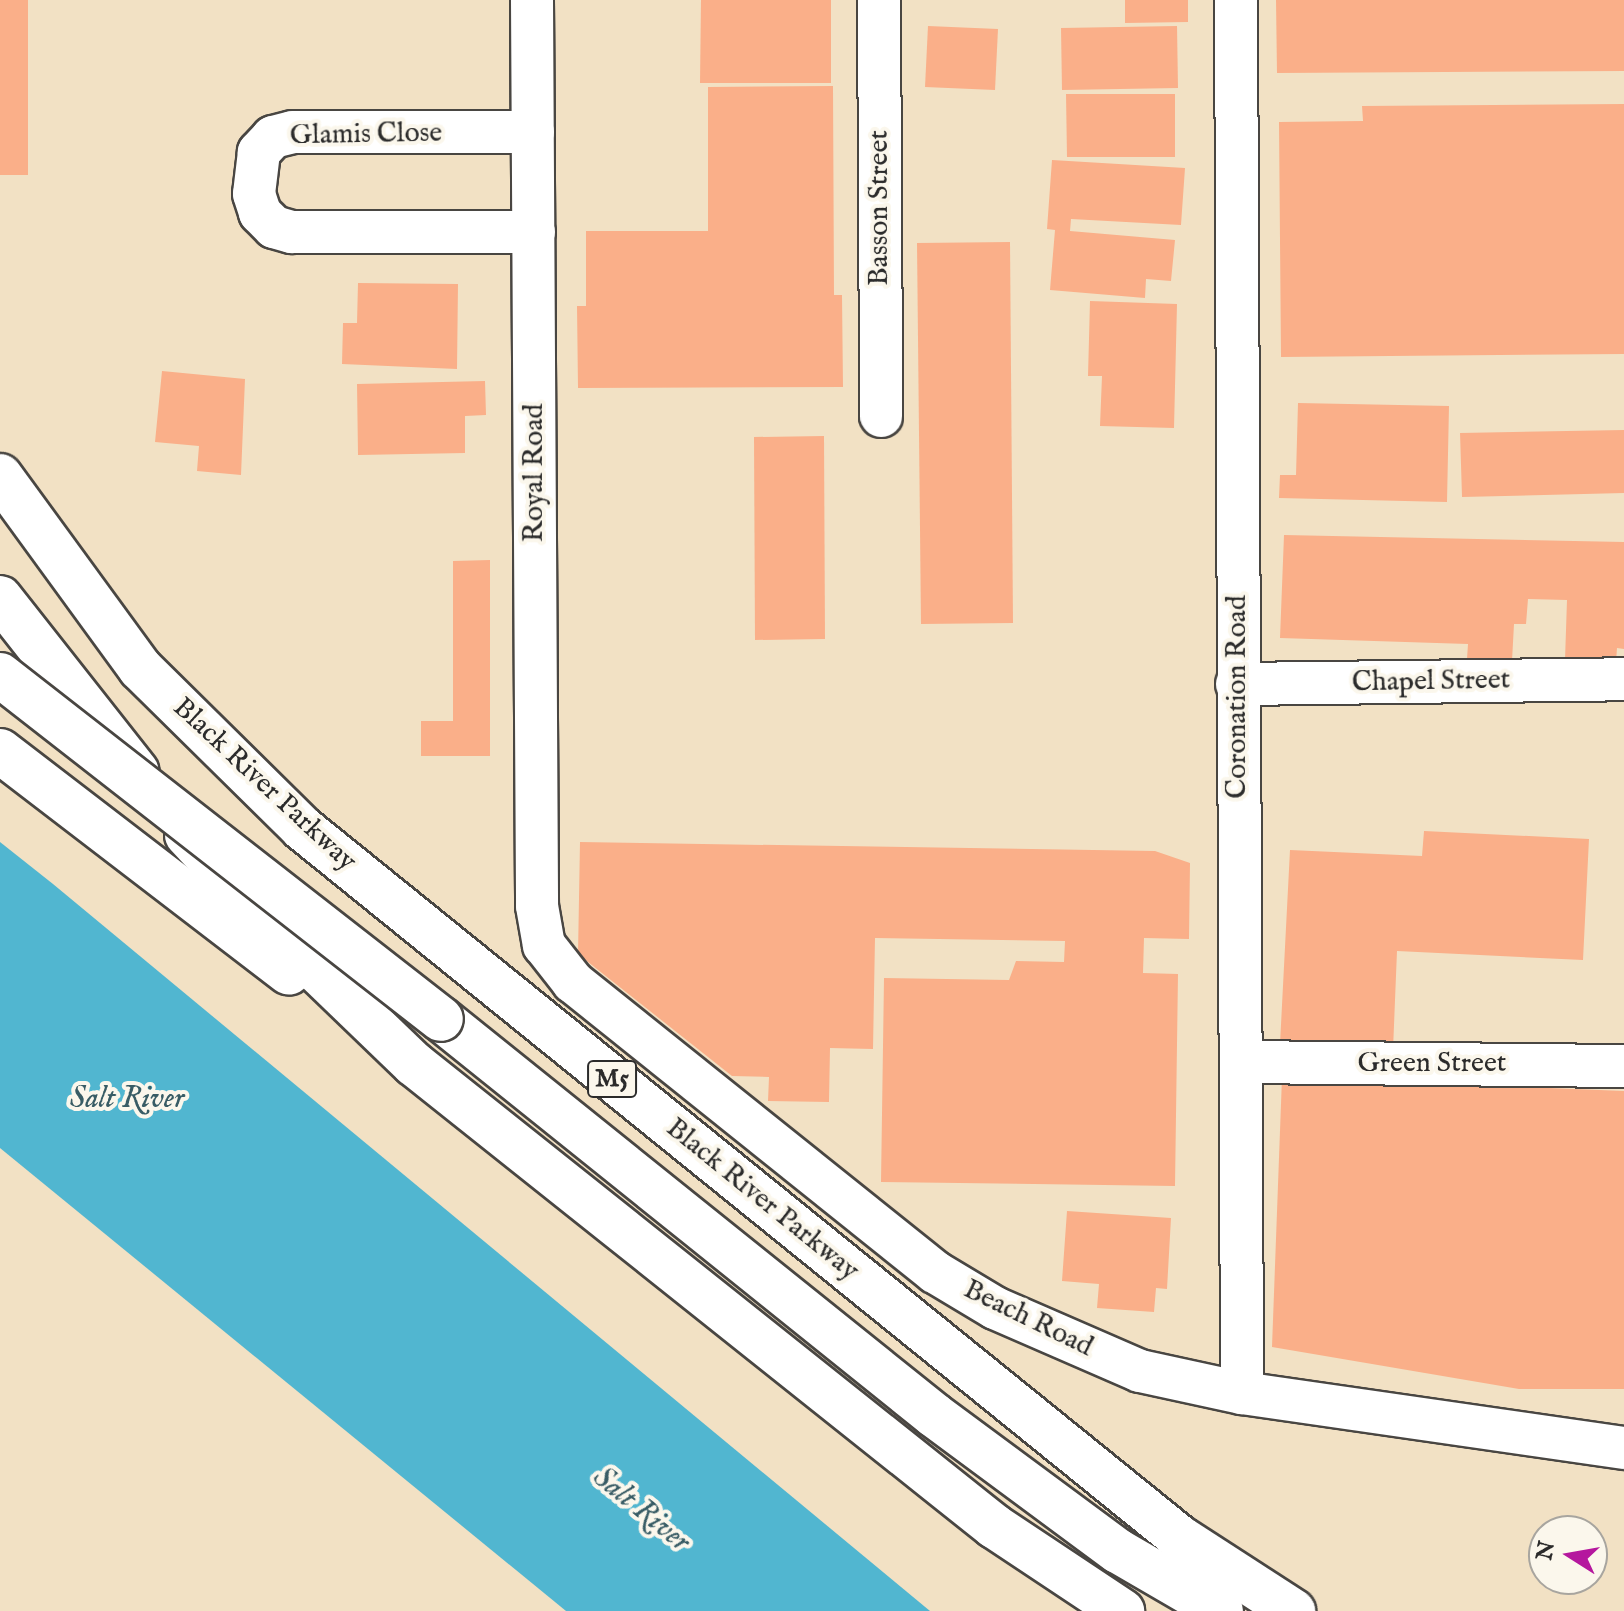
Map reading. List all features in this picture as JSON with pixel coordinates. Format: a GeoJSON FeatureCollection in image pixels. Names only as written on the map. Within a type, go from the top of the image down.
{"type":"FeatureCollection","features":[{"type":"Feature","properties":{"kind":"highway","name":"Black River Parkway"},"geometry":{"type":"LineString","coordinates":[[0,476],[140,668],[302,828],[1180,1538],[1293,1611]]}},
{"type":"Feature","properties":{"kind":"highway"},"geometry":{"type":"LineString","coordinates":[[0,598],[199,851],[414,1064]]}},
{"type":"Feature","properties":{"kind":"highway"},"geometry":{"type":"LineString","coordinates":[[0,675],[441,1019],[934,1415],[1118,1551],[1221,1611]]}},
{"type":"Feature","properties":{"kind":"highway"},"geometry":{"type":"LineString","coordinates":[[0,751],[187,900],[414,1064],[994,1526],[1122,1611]]}},
{"type":"Feature","properties":{"kind":"street","name":"Royal Road"},"geometry":{"type":"LineString","coordinates":[[532,0],[537,906],[544,945]]}},
{"type":"Feature","properties":{"kind":"street","name":"Basson Street"},"geometry":{"type":"LineString","coordinates":[[879,0],[881,416]]}},
{"type":"Feature","properties":{"kind":"street","name":"Coronation Road"},"geometry":{"type":"LineString","coordinates":[[1236,0],[1242,1393]]}},
{"type":"Feature","properties":{"kind":"street","name":"Glamis Close"},"geometry":{"type":"LineString","coordinates":[[533,132],[293,132],[273,137],[259,152],[254,194],[260,213],[274,227],[292,232],[534,232]]}},
{"type":"Feature","properties":{"kind":"street","name":"Chapel Street"},"geometry":{"type":"LineString","coordinates":[[1237,684],[1624,679]]}},
{"type":"Feature","properties":{"kind":"street","name":"Beach Road"},"geometry":{"type":"LineString","coordinates":[[544,945],[573,982],[935,1272],[995,1308],[1140,1371],[1242,1393],[1624,1448]]}},
{"type":"Feature","properties":{"kind":"street","name":"Green Street"},"geometry":{"type":"LineString","coordinates":[[1241,1062],[1624,1066]]}},
{"type":"Feature","properties":{"kind":"water","name":"Salt River"},"geometry":{"type":"Polygon","coordinates":[[[0,842],[930,1611],[566,1611],[0,1148],[0,842]]]}},
{"type":"Feature","properties":{"kind":"building"},"geometry":{"type":"Polygon","coordinates":[[[0,0],[28,0],[28,175],[0,175],[0,0]]]}},
{"type":"Feature","properties":{"kind":"building"},"geometry":{"type":"Polygon","coordinates":[[[701,0],[831,0],[831,83],[700,83],[701,0]]]}},
{"type":"Feature","properties":{"kind":"building"},"geometry":{"type":"Polygon","coordinates":[[[1125,0],[1188,0],[1188,22],[1125,23],[1125,0]]]}},
{"type":"Feature","properties":{"kind":"building"},"geometry":{"type":"Polygon","coordinates":[[[1276,0],[1624,0],[1624,71],[1277,73],[1276,0]]]}},
{"type":"Feature","properties":{"kind":"building"},"geometry":{"type":"Polygon","coordinates":[[[928,26],[998,29],[995,90],[925,87],[928,26]]]}},
{"type":"Feature","properties":{"kind":"building"},"geometry":{"type":"Polygon","coordinates":[[[1177,26],[1178,88],[1062,90],[1061,28],[1177,26]]]}},
{"type":"Feature","properties":{"kind":"building"},"geometry":{"type":"Polygon","coordinates":[[[833,86],[834,295],[842,295],[843,387],[578,388],[577,306],[586,306],[586,231],[708,231],[708,87],[833,86]]]}},
{"type":"Feature","properties":{"kind":"building"},"geometry":{"type":"Polygon","coordinates":[[[1066,94],[1175,94],[1175,157],[1067,157],[1066,94]]]}},
{"type":"Feature","properties":{"kind":"building"},"geometry":{"type":"Polygon","coordinates":[[[1624,104],[1624,354],[1281,357],[1279,122],[1363,121],[1362,106],[1624,104]]]}},
{"type":"Feature","properties":{"kind":"building"},"geometry":{"type":"Polygon","coordinates":[[[1052,160],[1185,168],[1181,225],[1071,219],[1070,231],[1175,240],[1171,281],[1146,279],[1145,298],[1050,290],[1055,230],[1047,229],[1052,160]]]}},
{"type":"Feature","properties":{"kind":"building"},"geometry":{"type":"Polygon","coordinates":[[[1010,242],[1013,623],[921,624],[917,243],[1010,242]]]}},
{"type":"Feature","properties":{"kind":"building"},"geometry":{"type":"Polygon","coordinates":[[[358,283],[458,284],[457,369],[342,364],[343,323],[357,323],[358,283]]]}},
{"type":"Feature","properties":{"kind":"building"},"geometry":{"type":"Polygon","coordinates":[[[1090,301],[1177,304],[1174,428],[1100,426],[1102,376],[1088,376],[1090,301]]]}},
{"type":"Feature","properties":{"kind":"building"},"geometry":{"type":"Polygon","coordinates":[[[162,371],[245,379],[241,475],[197,471],[199,446],[155,442],[162,371]]]}},
{"type":"Feature","properties":{"kind":"building"},"geometry":{"type":"Polygon","coordinates":[[[485,381],[486,415],[465,416],[465,453],[358,455],[357,384],[485,381]]]}},
{"type":"Feature","properties":{"kind":"building"},"geometry":{"type":"Polygon","coordinates":[[[1298,403],[1449,406],[1447,502],[1279,498],[1280,475],[1296,475],[1298,403]]]}},
{"type":"Feature","properties":{"kind":"building"},"geometry":{"type":"Polygon","coordinates":[[[1624,430],[1624,493],[1462,497],[1460,433],[1624,430]]]}},
{"type":"Feature","properties":{"kind":"building"},"geometry":{"type":"Polygon","coordinates":[[[824,436],[825,639],[755,640],[754,437],[824,436]]]}},
{"type":"Feature","properties":{"kind":"building"},"geometry":{"type":"Polygon","coordinates":[[[1284,535],[1624,542],[1624,649],[1617,648],[1616,662],[1565,660],[1567,600],[1528,599],[1526,624],[1514,624],[1512,661],[1467,659],[1468,644],[1280,638],[1284,535]]]}},
{"type":"Feature","properties":{"kind":"building"},"geometry":{"type":"Polygon","coordinates":[[[490,560],[490,756],[421,756],[421,721],[453,721],[453,561],[490,560]]]}},
{"type":"Feature","properties":{"kind":"building"},"geometry":{"type":"Polygon","coordinates":[[[1424,831],[1589,839],[1583,960],[1397,951],[1393,1050],[1280,1044],[1290,850],[1422,856],[1424,831]]]}},
{"type":"Feature","properties":{"kind":"building"},"geometry":{"type":"Polygon","coordinates":[[[580,842],[1155,851],[1190,863],[1189,939],[1144,938],[1143,973],[1178,974],[1175,1186],[881,1182],[884,978],[1009,980],[1016,961],[1064,962],[1065,941],[875,938],[873,1049],[830,1048],[829,1102],[768,1101],[769,1077],[732,1076],[578,954],[580,842]]]}},
{"type":"Feature","properties":{"kind":"building"},"geometry":{"type":"Polygon","coordinates":[[[1282,1077],[1624,1091],[1624,1389],[1519,1389],[1272,1347],[1282,1077]]]}},
{"type":"Feature","properties":{"kind":"building"},"geometry":{"type":"Polygon","coordinates":[[[1067,1211],[1171,1218],[1167,1289],[1156,1288],[1154,1312],[1097,1308],[1099,1284],[1062,1281],[1067,1211]]]}}]}
